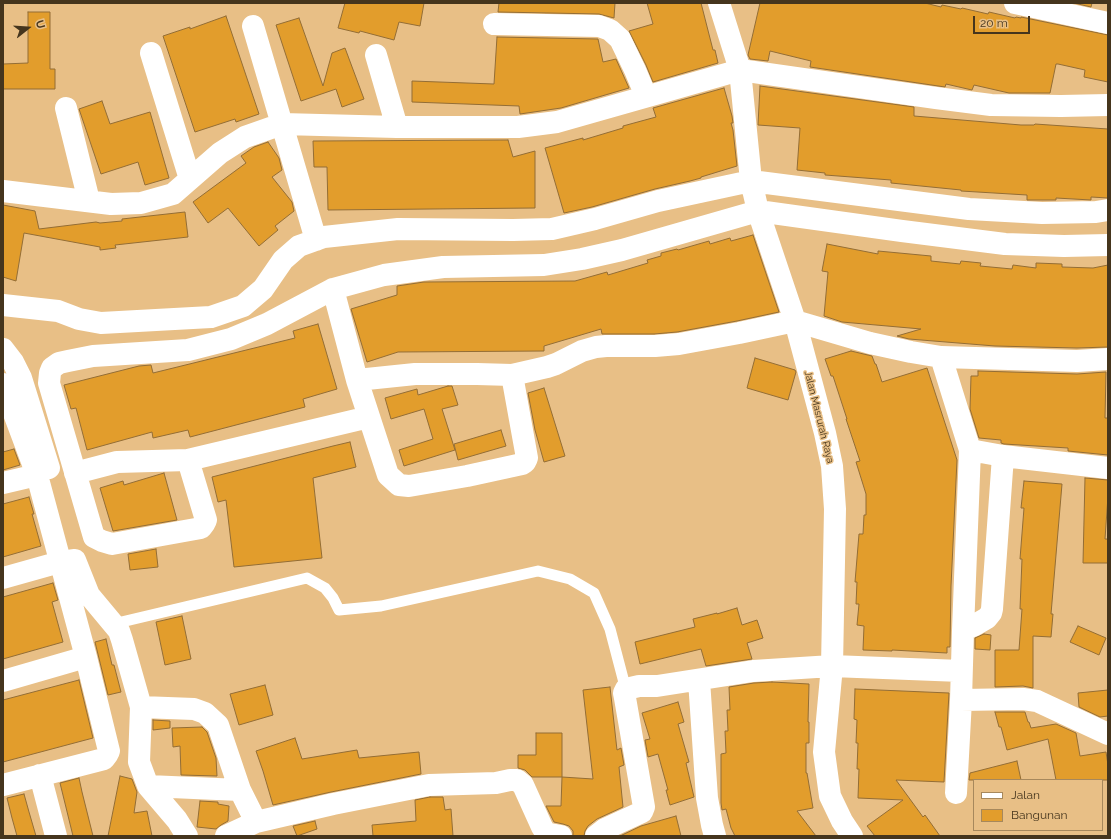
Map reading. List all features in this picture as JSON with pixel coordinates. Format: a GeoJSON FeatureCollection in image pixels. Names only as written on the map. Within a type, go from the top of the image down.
{"type":"FeatureCollection","features":[{"type":"Feature","properties":{"kind":"street","name":"Jalan Masrurah Raya"},"geometry":{"type":"LineString","coordinates":[[719,3],[740,70],[751,182],[758,211],[795,321],[825,433],[832,466],[835,509],[832,666],[824,752],[830,796],[842,821],[852,836]]}},
{"type":"Feature","properties":{"kind":"street"},"geometry":{"type":"LineString","coordinates":[[1015,3],[1108,23]]}},
{"type":"Feature","properties":{"kind":"street"},"geometry":{"type":"LineString","coordinates":[[494,24],[599,26],[610,30],[620,39],[646,96]]}},
{"type":"Feature","properties":{"kind":"street"},"geometry":{"type":"LineString","coordinates":[[253,26],[316,240]]}},
{"type":"Feature","properties":{"kind":"street"},"geometry":{"type":"LineString","coordinates":[[152,54],[190,179]]}},
{"type":"Feature","properties":{"kind":"street"},"geometry":{"type":"LineString","coordinates":[[376,55],[397,127]]}},
{"type":"Feature","properties":{"kind":"street"},"geometry":{"type":"LineString","coordinates":[[3,191],[111,204],[141,203],[172,194],[220,153],[245,137],[282,124],[397,127],[518,127],[558,122],[740,70],[991,105],[1108,105]]}},
{"type":"Feature","properties":{"kind":"street"},"geometry":{"type":"LineString","coordinates":[[66,108],[89,201]]}},
{"type":"Feature","properties":{"kind":"street"},"geometry":{"type":"LineString","coordinates":[[3,304],[58,311],[79,319],[101,323],[211,317],[243,306],[263,289],[283,260],[299,246],[324,237],[398,229],[552,229],[595,219],[658,201],[751,182],[969,209],[1042,213],[1096,212],[1108,210]]}},
{"type":"Feature","properties":{"kind":"street"},"geometry":{"type":"LineString","coordinates":[[188,460],[206,520],[201,528],[112,544],[94,537],[49,382],[52,368],[59,363],[93,356],[188,350],[231,339],[267,324],[333,289],[384,275],[443,267],[544,265],[582,259],[622,250],[758,211],[1005,244],[1064,246],[1108,245]]}},
{"type":"Feature","properties":{"kind":"street"},"geometry":{"type":"LineString","coordinates":[[333,289],[357,380],[388,475],[399,485],[409,486],[467,476],[522,464],[525,462],[527,458],[512,375]]}},
{"type":"Feature","properties":{"kind":"street"},"geometry":{"type":"LineString","coordinates":[[357,380],[415,374],[512,375],[534,371],[556,364],[582,351],[596,347],[679,344],[795,321],[870,343],[941,357],[1077,361],[1108,359]]}},
{"type":"Feature","properties":{"kind":"street"},"geometry":{"type":"LineString","coordinates":[[3,349],[14,362],[21,378],[41,442],[68,561],[86,657],[108,751],[104,759],[3,785]]}},
{"type":"Feature","properties":{"kind":"street"},"geometry":{"type":"LineString","coordinates":[[941,357],[970,450],[961,700],[956,793]]}},
{"type":"Feature","properties":{"kind":"street"},"geometry":{"type":"LineString","coordinates":[[5,392],[68,561],[89,595],[119,631],[140,707],[140,762],[148,786],[178,820],[188,836]]}},
{"type":"Feature","properties":{"kind":"street"},"geometry":{"type":"LineString","coordinates":[[75,473],[117,462],[188,460],[369,417]]}},
{"type":"Feature","properties":{"kind":"street"},"geometry":{"type":"LineString","coordinates":[[970,450],[1003,456],[1108,468]]}},
{"type":"Feature","properties":{"kind":"street"},"geometry":{"type":"LineString","coordinates":[[963,630],[987,618],[992,609],[1003,456]]}},
{"type":"Feature","properties":{"kind":"street"},"geometry":{"type":"LineString","coordinates":[[3,483],[37,475]]}},
{"type":"Feature","properties":{"kind":"street"},"geometry":{"type":"LineString","coordinates":[[3,578],[68,561]]}},
{"type":"Feature","properties":{"kind":"street"},"geometry":{"type":"LineString","coordinates":[[3,681],[86,657]]}},
{"type":"Feature","properties":{"kind":"street"},"geometry":{"type":"LineString","coordinates":[[596,836],[605,829],[642,812],[644,807],[624,693],[630,688],[657,686],[753,671],[832,666],[961,671]]}},
{"type":"Feature","properties":{"kind":"street"},"geometry":{"type":"LineString","coordinates":[[699,680],[707,798],[715,836]]}},
{"type":"Feature","properties":{"kind":"street"},"geometry":{"type":"LineString","coordinates":[[961,700],[1023,699],[1037,701],[1108,734]]}},
{"type":"Feature","properties":{"kind":"street"},"geometry":{"type":"LineString","coordinates":[[140,707],[194,709],[205,713],[218,726],[240,790],[256,822]]}},
{"type":"Feature","properties":{"kind":"street"},"geometry":{"type":"LineString","coordinates":[[40,775],[56,836]]}},
{"type":"Feature","properties":{"kind":"street"},"geometry":{"type":"LineString","coordinates":[[226,836],[256,822],[333,804],[429,785],[496,783],[510,780],[517,780],[523,786],[542,827],[546,832],[561,836]]}},
{"type":"Feature","properties":{"kind":"street"},"geometry":{"type":"LineString","coordinates":[[148,786],[240,790]]}},
{"type":"Feature","properties":{"kind":"lane"},"geometry":{"type":"LineString","coordinates":[[113,624],[307,578],[325,588],[339,610],[381,606],[538,571],[570,578],[594,593],[610,629],[630,688]]}},
{"type":"Feature","properties":{"kind":"building"},"geometry":{"type":"Polygon","coordinates":[[[345,3],[424,3],[420,26],[399,22],[394,40],[360,31],[359,33],[338,28],[345,3]]]}},
{"type":"Feature","properties":{"kind":"building"},"geometry":{"type":"Polygon","coordinates":[[[499,3],[615,3],[614,18],[599,14],[498,12],[499,3]]]}},
{"type":"Feature","properties":{"kind":"building"},"geometry":{"type":"Polygon","coordinates":[[[647,3],[701,3],[713,50],[715,50],[718,63],[653,82],[629,31],[653,24],[647,3]]]}},
{"type":"Feature","properties":{"kind":"building"},"geometry":{"type":"Polygon","coordinates":[[[760,3],[925,3],[941,7],[942,5],[962,8],[988,14],[989,12],[1015,18],[1021,17],[1108,35],[1108,82],[1084,77],[1085,70],[1056,64],[1050,93],[1009,93],[974,85],[972,90],[946,84],[945,87],[810,67],[811,61],[770,51],[768,61],[750,59],[748,55],[760,3]]]}},
{"type":"Feature","properties":{"kind":"building"},"geometry":{"type":"Polygon","coordinates":[[[1074,3],[1092,3],[1091,7],[1074,3]]]}},
{"type":"Feature","properties":{"kind":"building"},"geometry":{"type":"Polygon","coordinates":[[[28,12],[50,12],[50,69],[55,69],[55,89],[3,89],[3,64],[28,63],[28,12]]]}},
{"type":"Feature","properties":{"kind":"building"},"geometry":{"type":"Polygon","coordinates":[[[226,16],[259,114],[236,122],[235,119],[195,132],[163,36],[190,27],[190,29],[226,16]]]}},
{"type":"Feature","properties":{"kind":"building"},"geometry":{"type":"Polygon","coordinates":[[[299,18],[323,86],[332,53],[345,48],[364,99],[342,107],[336,89],[301,101],[276,25],[299,18]]]}},
{"type":"Feature","properties":{"kind":"building"},"geometry":{"type":"Polygon","coordinates":[[[497,37],[598,39],[603,62],[616,59],[629,88],[561,108],[520,114],[519,106],[412,102],[412,81],[494,84],[497,37]]]}},
{"type":"Feature","properties":{"kind":"building"},"geometry":{"type":"Polygon","coordinates":[[[760,86],[914,107],[914,116],[1021,125],[1035,124],[1108,129],[1108,198],[1091,197],[1091,200],[1056,198],[1056,200],[1027,200],[1027,195],[961,191],[891,183],[891,180],[825,175],[825,173],[797,170],[800,128],[758,125],[760,86]]]}},
{"type":"Feature","properties":{"kind":"building"},"geometry":{"type":"Polygon","coordinates":[[[724,88],[732,116],[733,123],[731,123],[737,166],[690,181],[564,213],[545,148],[583,138],[583,140],[623,128],[623,126],[656,117],[653,108],[724,88]]]}},
{"type":"Feature","properties":{"kind":"building"},"geometry":{"type":"Polygon","coordinates":[[[102,101],[110,124],[150,112],[169,178],[145,185],[138,162],[101,174],[79,109],[102,101]]]}},
{"type":"Feature","properties":{"kind":"building"},"geometry":{"type":"Polygon","coordinates":[[[508,140],[513,157],[535,151],[535,208],[328,210],[327,167],[314,167],[313,141],[508,140]]]}},
{"type":"Feature","properties":{"kind":"building"},"geometry":{"type":"Polygon","coordinates":[[[268,142],[279,158],[282,170],[272,177],[292,202],[294,211],[275,226],[278,230],[259,246],[228,208],[208,223],[193,202],[246,163],[241,156],[254,147],[268,142]]]}},
{"type":"Feature","properties":{"kind":"building"},"geometry":{"type":"Polygon","coordinates":[[[3,205],[35,211],[39,229],[96,222],[122,221],[122,219],[185,212],[188,237],[115,245],[116,248],[100,250],[100,247],[24,233],[16,281],[3,277],[3,205]]]}},
{"type":"Feature","properties":{"kind":"building"},"geometry":{"type":"Polygon","coordinates":[[[753,235],[779,312],[737,321],[677,332],[654,334],[602,334],[601,329],[544,346],[544,351],[398,352],[367,362],[351,309],[397,295],[397,286],[424,282],[575,281],[607,272],[608,275],[648,263],[647,260],[661,256],[661,253],[678,250],[709,241],[710,244],[730,238],[731,241],[753,235]]]}},
{"type":"Feature","properties":{"kind":"building"},"geometry":{"type":"Polygon","coordinates":[[[827,244],[878,254],[878,251],[931,256],[931,261],[960,264],[961,261],[981,263],[980,266],[1012,269],[1013,265],[1036,268],[1036,263],[1062,264],[1062,267],[1093,268],[1108,265],[1108,347],[1077,348],[995,346],[909,339],[897,336],[921,329],[842,322],[824,316],[828,272],[822,271],[827,244]]]}},
{"type":"Feature","properties":{"kind":"building"},"geometry":{"type":"Polygon","coordinates":[[[318,324],[337,389],[303,399],[305,407],[190,437],[188,430],[153,438],[152,432],[87,450],[76,408],[71,409],[64,385],[139,366],[151,365],[153,373],[295,338],[293,331],[318,324]]]}},
{"type":"Feature","properties":{"kind":"building"},"geometry":{"type":"Polygon","coordinates":[[[851,351],[872,356],[882,382],[927,368],[957,460],[951,586],[950,647],[947,647],[947,653],[863,650],[864,626],[857,625],[859,604],[856,604],[857,582],[855,582],[859,534],[863,534],[864,515],[866,515],[866,494],[856,462],[860,461],[833,376],[831,376],[825,359],[851,351]]]}},
{"type":"Feature","properties":{"kind":"building"},"geometry":{"type":"Polygon","coordinates":[[[755,358],[795,370],[796,372],[788,400],[747,388],[755,358]]]}},
{"type":"Feature","properties":{"kind":"building"},"geometry":{"type":"Polygon","coordinates":[[[978,371],[1077,374],[1106,372],[1105,418],[1108,418],[1108,455],[1068,451],[1068,448],[1004,444],[1001,443],[1001,440],[979,438],[970,409],[971,376],[978,376],[978,371]]]}},
{"type":"Feature","properties":{"kind":"building"},"geometry":{"type":"Polygon","coordinates":[[[452,386],[458,405],[442,409],[455,450],[404,466],[399,450],[433,439],[424,409],[391,419],[385,398],[417,389],[418,395],[452,386]]]}},
{"type":"Feature","properties":{"kind":"building"},"geometry":{"type":"Polygon","coordinates":[[[544,388],[565,456],[544,462],[535,430],[528,393],[544,388]]]}},
{"type":"Feature","properties":{"kind":"building"},"geometry":{"type":"Polygon","coordinates":[[[501,430],[506,446],[458,460],[454,444],[501,430]]]}},
{"type":"Feature","properties":{"kind":"building"},"geometry":{"type":"Polygon","coordinates":[[[350,442],[356,467],[313,478],[322,558],[234,567],[226,500],[218,502],[212,477],[350,442]]]}},
{"type":"Feature","properties":{"kind":"building"},"geometry":{"type":"Polygon","coordinates":[[[14,449],[20,465],[3,470],[3,452],[14,449]]]}},
{"type":"Feature","properties":{"kind":"building"},"geometry":{"type":"Polygon","coordinates":[[[164,473],[177,520],[113,531],[100,488],[123,481],[124,485],[164,473]]]}},
{"type":"Feature","properties":{"kind":"building"},"geometry":{"type":"Polygon","coordinates":[[[1085,478],[1108,480],[1105,539],[1108,539],[1108,563],[1083,563],[1085,478]]]}},
{"type":"Feature","properties":{"kind":"building"},"geometry":{"type":"Polygon","coordinates":[[[1024,481],[1062,484],[1051,614],[1053,614],[1051,637],[1033,636],[1033,688],[1023,686],[995,687],[995,650],[1019,650],[1022,609],[1020,609],[1022,559],[1020,559],[1024,508],[1021,508],[1024,481]]]}},
{"type":"Feature","properties":{"kind":"building"},"geometry":{"type":"Polygon","coordinates":[[[29,497],[41,546],[3,557],[3,504],[29,497]]]}},
{"type":"Feature","properties":{"kind":"building"},"geometry":{"type":"Polygon","coordinates":[[[156,549],[158,567],[130,570],[128,554],[156,549]]]}},
{"type":"Feature","properties":{"kind":"building"},"geometry":{"type":"Polygon","coordinates":[[[53,583],[58,600],[52,602],[63,642],[3,659],[3,597],[53,583]]]}},
{"type":"Feature","properties":{"kind":"building"},"geometry":{"type":"Polygon","coordinates":[[[737,608],[742,625],[757,620],[763,638],[747,643],[752,659],[706,666],[701,649],[640,664],[635,642],[695,627],[693,619],[737,608]]]}},
{"type":"Feature","properties":{"kind":"building"},"geometry":{"type":"Polygon","coordinates":[[[182,616],[191,659],[165,665],[156,622],[182,616]]]}},
{"type":"Feature","properties":{"kind":"building"},"geometry":{"type":"Polygon","coordinates":[[[1078,626],[1106,638],[1099,655],[1070,642],[1078,626]]]}},
{"type":"Feature","properties":{"kind":"building"},"geometry":{"type":"Polygon","coordinates":[[[984,634],[991,635],[990,650],[975,649],[975,638],[984,634]]]}},
{"type":"Feature","properties":{"kind":"building"},"geometry":{"type":"Polygon","coordinates":[[[106,639],[112,665],[114,665],[121,692],[108,695],[95,642],[106,639]]]}},
{"type":"Feature","properties":{"kind":"building"},"geometry":{"type":"Polygon","coordinates":[[[79,680],[93,738],[3,762],[3,700],[79,680]]]}},
{"type":"Feature","properties":{"kind":"building"},"geometry":{"type":"Polygon","coordinates":[[[772,682],[809,684],[809,743],[806,743],[806,773],[813,808],[797,811],[816,836],[735,836],[731,828],[726,809],[722,810],[721,754],[726,753],[725,731],[728,731],[727,710],[730,710],[729,687],[772,682]]]}},
{"type":"Feature","properties":{"kind":"building"},"geometry":{"type":"Polygon","coordinates":[[[265,685],[273,715],[239,725],[230,694],[265,685]]]}},
{"type":"Feature","properties":{"kind":"building"},"geometry":{"type":"Polygon","coordinates":[[[610,687],[617,750],[621,748],[624,765],[619,767],[623,807],[597,819],[588,826],[584,836],[573,836],[573,831],[569,826],[554,822],[546,806],[561,806],[562,777],[593,779],[583,690],[610,687]]]}},
{"type":"Feature","properties":{"kind":"building"},"geometry":{"type":"Polygon","coordinates":[[[855,689],[949,693],[944,782],[896,780],[923,817],[925,815],[940,836],[875,836],[867,826],[903,800],[858,798],[859,769],[857,769],[857,720],[854,719],[855,689]]]}},
{"type":"Feature","properties":{"kind":"building"},"geometry":{"type":"Polygon","coordinates":[[[1108,690],[1108,716],[1100,717],[1079,707],[1078,693],[1108,690]]]}},
{"type":"Feature","properties":{"kind":"building"},"geometry":{"type":"Polygon","coordinates":[[[678,702],[684,722],[678,724],[689,762],[686,763],[694,797],[670,805],[666,790],[668,790],[658,754],[648,757],[645,740],[650,739],[642,713],[678,702]]]}},
{"type":"Feature","properties":{"kind":"building"},"geometry":{"type":"Polygon","coordinates":[[[995,712],[1025,712],[1031,728],[1056,724],[1076,733],[1080,756],[1106,752],[1108,780],[1056,779],[1048,739],[1007,750],[1001,727],[999,727],[995,712]]]}},
{"type":"Feature","properties":{"kind":"building"},"geometry":{"type":"Polygon","coordinates":[[[153,720],[170,721],[170,728],[153,730],[153,720]]]}},
{"type":"Feature","properties":{"kind":"building"},"geometry":{"type":"Polygon","coordinates":[[[202,727],[207,732],[216,758],[217,776],[181,775],[180,746],[173,747],[172,728],[202,727]]]}},
{"type":"Feature","properties":{"kind":"building"},"geometry":{"type":"Polygon","coordinates":[[[536,733],[562,733],[562,777],[532,777],[525,770],[518,768],[518,755],[536,755],[536,733]]]}},
{"type":"Feature","properties":{"kind":"building"},"geometry":{"type":"Polygon","coordinates":[[[295,738],[302,759],[357,750],[359,758],[419,752],[421,774],[273,805],[256,751],[295,738]]]}},
{"type":"Feature","properties":{"kind":"building"},"geometry":{"type":"Polygon","coordinates":[[[1017,761],[1021,779],[969,780],[970,773],[1017,761]]]}},
{"type":"Feature","properties":{"kind":"building"},"geometry":{"type":"Polygon","coordinates":[[[120,776],[132,779],[137,792],[134,813],[147,811],[152,836],[108,836],[120,776]]]}},
{"type":"Feature","properties":{"kind":"building"},"geometry":{"type":"Polygon","coordinates":[[[79,778],[93,836],[73,836],[60,783],[79,778]]]}},
{"type":"Feature","properties":{"kind":"building"},"geometry":{"type":"Polygon","coordinates":[[[24,794],[36,836],[17,836],[7,798],[24,794]]]}},
{"type":"Feature","properties":{"kind":"building"},"geometry":{"type":"Polygon","coordinates":[[[430,797],[443,797],[445,810],[451,809],[453,836],[373,836],[372,825],[416,821],[415,800],[430,797]]]}},
{"type":"Feature","properties":{"kind":"building"},"geometry":{"type":"Polygon","coordinates":[[[200,801],[218,802],[218,804],[229,806],[228,821],[216,829],[197,827],[200,801]]]}},
{"type":"Feature","properties":{"kind":"building"},"geometry":{"type":"Polygon","coordinates":[[[676,816],[681,836],[620,836],[641,826],[676,816]]]}},
{"type":"Feature","properties":{"kind":"building"},"geometry":{"type":"Polygon","coordinates":[[[315,821],[317,829],[297,836],[293,826],[315,821]]]}}]}
